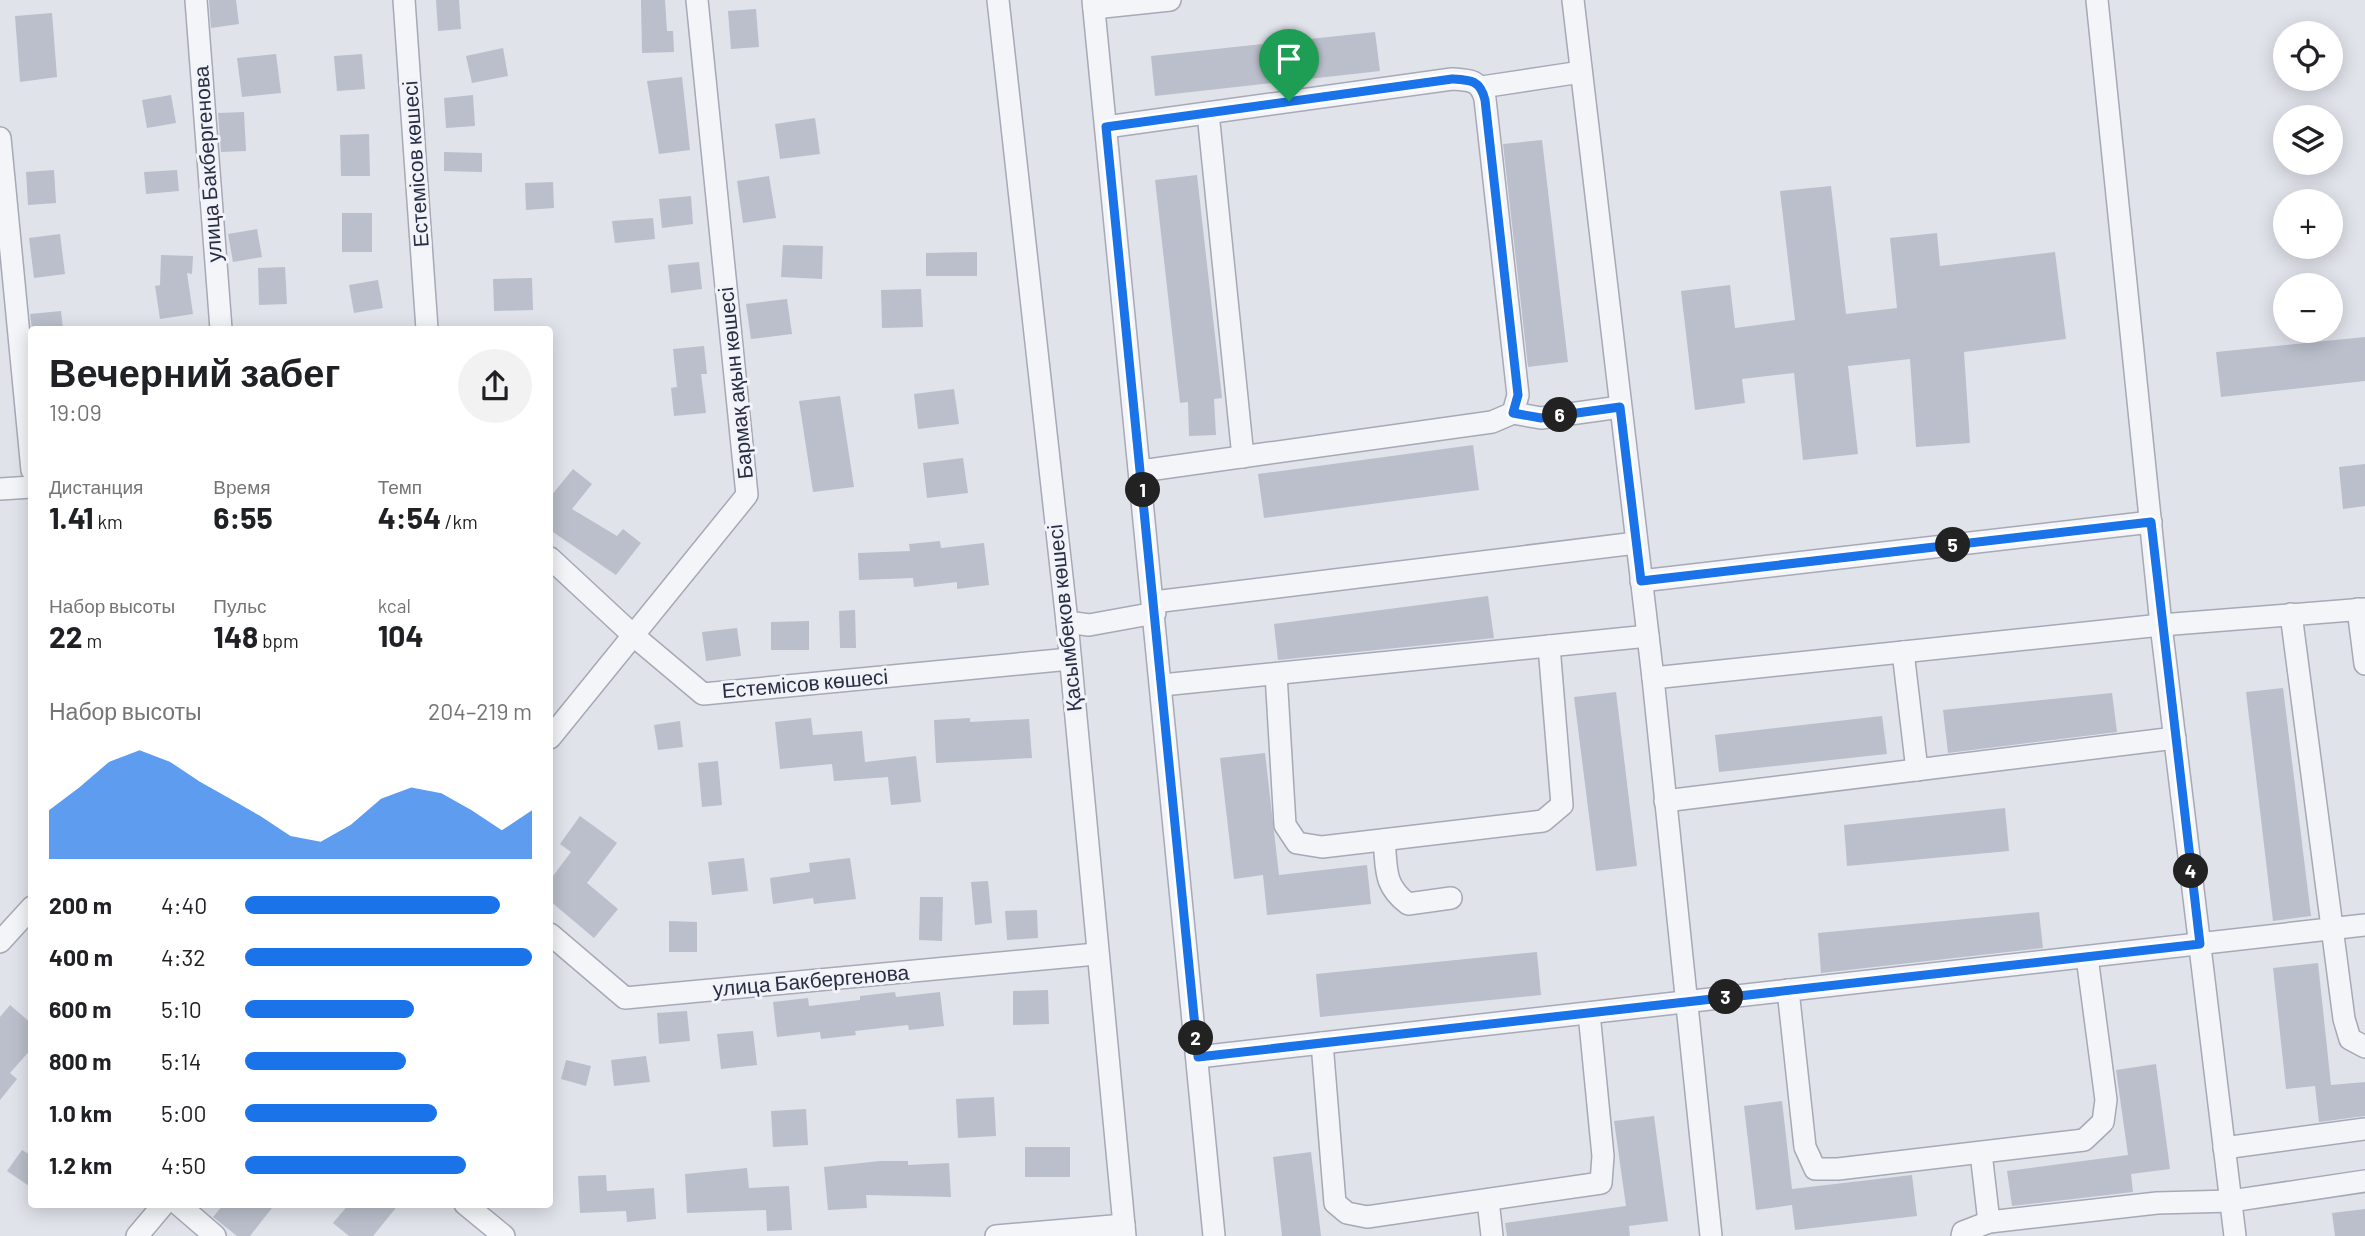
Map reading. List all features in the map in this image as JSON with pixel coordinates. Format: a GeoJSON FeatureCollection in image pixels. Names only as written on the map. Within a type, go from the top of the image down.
{"type":"FeatureCollection","features":[{"type":"Feature","properties":{"kind":"street","name":"улица Бакбергенова"},"geometry":{"type":"LineString","coordinates":[[196,0],[221,326]]}},
{"type":"Feature","properties":{"kind":"street","name":"Естемісов көшесі"},"geometry":{"type":"LineString","coordinates":[[404,0],[427,326]]}},
{"type":"Feature","properties":{"kind":"street","name":"Бармақ ақын көшесі"},"geometry":{"type":"LineString","coordinates":[[553,734],[747,495],[697,0]]}},
{"type":"Feature","properties":{"kind":"street","name":"Қасымбеков көшесі"},"geometry":{"type":"LineString","coordinates":[[998,0],[1067,622],[1124,1231]]}},
{"type":"Feature","properties":{"kind":"street"},"geometry":{"type":"LineString","coordinates":[[1170,0],[1094,4],[1155,608],[1214,1236]]}},
{"type":"Feature","properties":{"kind":"street"},"geometry":{"type":"LineString","coordinates":[[1573,0],[1653,678],[1711,1236]]}},
{"type":"Feature","properties":{"kind":"street"},"geometry":{"type":"LineString","coordinates":[[2097,0],[2161,625],[2235,1236]]}},
{"type":"Feature","properties":{"kind":"street"},"geometry":{"type":"LineString","coordinates":[[1482,87],[1581,72]]}},
{"type":"Feature","properties":{"kind":"street"},"geometry":{"type":"LineString","coordinates":[[1106,127],[1452,79],[1473,80],[1482,87],[1518,395],[1513,413]]}},
{"type":"Feature","properties":{"kind":"street"},"geometry":{"type":"LineString","coordinates":[[1208,113],[1243,457]]}},
{"type":"Feature","properties":{"kind":"street"},"geometry":{"type":"LineString","coordinates":[[0,138],[28,428]]}},
{"type":"Feature","properties":{"kind":"street"},"geometry":{"type":"LineString","coordinates":[[1141,471],[1492,422],[1513,413],[1541,418],[1620,407]]}},
{"type":"Feature","properties":{"kind":"street"},"geometry":{"type":"LineString","coordinates":[[0,489],[28,487]]}},
{"type":"Feature","properties":{"kind":"street"},"geometry":{"type":"LineString","coordinates":[[1641,581],[2151,522]]}},
{"type":"Feature","properties":{"kind":"street"},"geometry":{"type":"LineString","coordinates":[[1067,622],[1089,625],[1155,608],[1636,543]]}},
{"type":"Feature","properties":{"kind":"street","name":"Естемісов көшесі"},"geometry":{"type":"LineString","coordinates":[[553,561],[634,636],[703,694],[1070,659]]}},
{"type":"Feature","properties":{"kind":"street"},"geometry":{"type":"LineString","coordinates":[[1653,678],[2161,625],[2362,609],[2365,664]]}},
{"type":"Feature","properties":{"kind":"street"},"geometry":{"type":"LineString","coordinates":[[2291,614],[2344,1019],[2350,1039],[2365,1047]]}},
{"type":"Feature","properties":{"kind":"street"},"geometry":{"type":"LineString","coordinates":[[1162,685],[1648,636]]}},
{"type":"Feature","properties":{"kind":"street"},"geometry":{"type":"LineString","coordinates":[[1276,674],[1285,825],[1297,843],[1322,847],[1543,821],[1562,805],[1549,646]]}},
{"type":"Feature","properties":{"kind":"street"},"geometry":{"type":"LineString","coordinates":[[1903,652],[1917,770]]}},
{"type":"Feature","properties":{"kind":"street"},"geometry":{"type":"LineString","coordinates":[[1665,801],[2175,738]]}},
{"type":"Feature","properties":{"kind":"street"},"geometry":{"type":"LineString","coordinates":[[1384,840],[1389,886],[1396,895],[1408,904],[1451,898]]}},
{"type":"Feature","properties":{"kind":"street"},"geometry":{"type":"LineString","coordinates":[[0,942],[28,910]]}},
{"type":"Feature","properties":{"kind":"street"},"geometry":{"type":"LineString","coordinates":[[1198,1057],[2365,925]]}},
{"type":"Feature","properties":{"kind":"street","name":"улица Бакбергенова"},"geometry":{"type":"LineString","coordinates":[[553,937],[625,998],[1096,954]]}},
{"type":"Feature","properties":{"kind":"street"},"geometry":{"type":"LineString","coordinates":[[1788,990],[1805,1147],[1815,1169],[1838,1169],[2084,1140],[2103,1122],[2106,1100],[2087,957]]}},
{"type":"Feature","properties":{"kind":"street"},"geometry":{"type":"LineString","coordinates":[[1322,1043],[1335,1203],[1346,1213],[1367,1216],[1601,1183],[1603,1156],[1589,1013]]}},
{"type":"Feature","properties":{"kind":"street"},"geometry":{"type":"LineString","coordinates":[[2224,1148],[2365,1129]]}},
{"type":"Feature","properties":{"kind":"street"},"geometry":{"type":"LineString","coordinates":[[1981,1153],[1989,1222]]}},
{"type":"Feature","properties":{"kind":"street"},"geometry":{"type":"LineString","coordinates":[[1962,1236],[1963,1232],[1989,1222],[2157,1203],[2231,1201],[2365,1181]]}},
{"type":"Feature","properties":{"kind":"street"},"geometry":{"type":"LineString","coordinates":[[1488,1200],[1492,1236]]}},
{"type":"Feature","properties":{"kind":"street"},"geometry":{"type":"LineString","coordinates":[[137,1236],[161,1208]]}},
{"type":"Feature","properties":{"kind":"street"},"geometry":{"type":"LineString","coordinates":[[183,1208],[215,1236]]}},
{"type":"Feature","properties":{"kind":"street"},"geometry":{"type":"LineString","coordinates":[[470,1208],[504,1236]]}},
{"type":"Feature","properties":{"kind":"street"},"geometry":{"type":"LineString","coordinates":[[996,1236],[1124,1231]]}},
{"type":"Feature","properties":{"kind":"building"},"geometry":{"type":"Polygon","coordinates":[[[209,0],[236,0],[239,24],[211,28],[209,0]]]}},
{"type":"Feature","properties":{"kind":"building"},"geometry":{"type":"Polygon","coordinates":[[[436,0],[459,0],[461,29],[438,31],[436,0]]]}},
{"type":"Feature","properties":{"kind":"building"},"geometry":{"type":"Polygon","coordinates":[[[641,0],[665,0],[667,31],[673,31],[674,52],[642,53],[641,0]]]}},
{"type":"Feature","properties":{"kind":"building"},"geometry":{"type":"Polygon","coordinates":[[[756,9],[759,47],[731,49],[728,11],[756,9]]]}},
{"type":"Feature","properties":{"kind":"building"},"geometry":{"type":"Polygon","coordinates":[[[52,13],[57,77],[20,82],[15,16],[52,13]]]}},
{"type":"Feature","properties":{"kind":"building"},"geometry":{"type":"Polygon","coordinates":[[[1375,32],[1380,71],[1155,96],[1151,56],[1375,32]]]}},
{"type":"Feature","properties":{"kind":"building"},"geometry":{"type":"Polygon","coordinates":[[[503,48],[508,76],[472,83],[466,56],[503,48]]]}},
{"type":"Feature","properties":{"kind":"building"},"geometry":{"type":"Polygon","coordinates":[[[276,54],[281,93],[242,97],[237,58],[276,54]]]}},
{"type":"Feature","properties":{"kind":"building"},"geometry":{"type":"Polygon","coordinates":[[[362,54],[365,89],[337,91],[334,56],[362,54]]]}},
{"type":"Feature","properties":{"kind":"building"},"geometry":{"type":"Polygon","coordinates":[[[682,77],[690,150],[659,154],[647,81],[682,77]]]}},
{"type":"Feature","properties":{"kind":"building"},"geometry":{"type":"Polygon","coordinates":[[[171,95],[176,123],[147,128],[142,100],[171,95]]]}},
{"type":"Feature","properties":{"kind":"building"},"geometry":{"type":"Polygon","coordinates":[[[473,95],[475,126],[446,128],[444,98],[473,95]]]}},
{"type":"Feature","properties":{"kind":"building"},"geometry":{"type":"Polygon","coordinates":[[[244,112],[246,151],[221,152],[218,113],[244,112]]]}},
{"type":"Feature","properties":{"kind":"building"},"geometry":{"type":"Polygon","coordinates":[[[815,118],[820,154],[780,159],[775,124],[815,118]]]}},
{"type":"Feature","properties":{"kind":"building"},"geometry":{"type":"Polygon","coordinates":[[[369,134],[370,176],[341,176],[340,135],[369,134]]]}},
{"type":"Feature","properties":{"kind":"building"},"geometry":{"type":"Polygon","coordinates":[[[1542,140],[1568,362],[1528,367],[1503,144],[1542,140]]]}},
{"type":"Feature","properties":{"kind":"building"},"geometry":{"type":"Polygon","coordinates":[[[444,152],[482,153],[482,172],[444,171],[444,152]]]}},
{"type":"Feature","properties":{"kind":"building"},"geometry":{"type":"Polygon","coordinates":[[[54,170],[56,203],[28,205],[26,172],[54,170]]]}},
{"type":"Feature","properties":{"kind":"building"},"geometry":{"type":"Polygon","coordinates":[[[177,170],[179,191],[146,194],[144,172],[177,170]]]}},
{"type":"Feature","properties":{"kind":"building"},"geometry":{"type":"Polygon","coordinates":[[[1197,175],[1222,398],[1214,399],[1216,435],[1189,436],[1188,402],[1180,403],[1155,180],[1197,175]]]}},
{"type":"Feature","properties":{"kind":"building"},"geometry":{"type":"Polygon","coordinates":[[[769,176],[776,218],[743,223],[737,181],[769,176]]]}},
{"type":"Feature","properties":{"kind":"building"},"geometry":{"type":"Polygon","coordinates":[[[553,182],[554,208],[526,210],[525,183],[553,182]]]}},
{"type":"Feature","properties":{"kind":"building"},"geometry":{"type":"Polygon","coordinates":[[[1831,186],[1846,314],[1897,308],[1890,238],[1937,233],[1940,266],[2055,252],[2066,339],[1964,352],[1970,443],[1916,447],[1910,359],[1848,366],[1858,454],[1803,460],[1794,373],[1742,379],[1745,403],[1695,410],[1681,291],[1730,285],[1735,328],[1795,320],[1780,191],[1831,186]]]}},
{"type":"Feature","properties":{"kind":"building"},"geometry":{"type":"Polygon","coordinates":[[[691,196],[693,224],[662,228],[659,199],[691,196]]]}},
{"type":"Feature","properties":{"kind":"building"},"geometry":{"type":"Polygon","coordinates":[[[342,213],[372,213],[372,252],[342,252],[342,213]]]}},
{"type":"Feature","properties":{"kind":"building"},"geometry":{"type":"Polygon","coordinates":[[[653,218],[655,239],[615,243],[612,221],[653,218]]]}},
{"type":"Feature","properties":{"kind":"building"},"geometry":{"type":"Polygon","coordinates":[[[257,229],[262,257],[233,262],[228,234],[257,229]]]}},
{"type":"Feature","properties":{"kind":"building"},"geometry":{"type":"Polygon","coordinates":[[[60,234],[65,274],[34,278],[29,238],[60,234]]]}},
{"type":"Feature","properties":{"kind":"building"},"geometry":{"type":"Polygon","coordinates":[[[783,245],[823,246],[822,279],[781,277],[783,245]]]}},
{"type":"Feature","properties":{"kind":"building"},"geometry":{"type":"Polygon","coordinates":[[[977,252],[977,276],[926,276],[926,253],[977,252]]]}},
{"type":"Feature","properties":{"kind":"building"},"geometry":{"type":"Polygon","coordinates":[[[161,255],[193,256],[192,274],[187,273],[193,314],[160,319],[155,286],[160,285],[161,255]]]}},
{"type":"Feature","properties":{"kind":"building"},"geometry":{"type":"Polygon","coordinates":[[[699,262],[702,289],[671,293],[668,265],[699,262]]]}},
{"type":"Feature","properties":{"kind":"building"},"geometry":{"type":"Polygon","coordinates":[[[285,267],[287,304],[259,305],[258,268],[285,267]]]}},
{"type":"Feature","properties":{"kind":"building"},"geometry":{"type":"Polygon","coordinates":[[[532,278],[533,310],[494,311],[493,279],[532,278]]]}},
{"type":"Feature","properties":{"kind":"building"},"geometry":{"type":"Polygon","coordinates":[[[378,280],[383,308],[354,313],[349,285],[378,280]]]}},
{"type":"Feature","properties":{"kind":"building"},"geometry":{"type":"Polygon","coordinates":[[[921,289],[923,327],[882,328],[881,290],[921,289]]]}},
{"type":"Feature","properties":{"kind":"building"},"geometry":{"type":"Polygon","coordinates":[[[787,299],[792,334],[751,339],[746,304],[787,299]]]}},
{"type":"Feature","properties":{"kind":"building"},"geometry":{"type":"Polygon","coordinates":[[[61,311],[63,326],[32,326],[30,314],[61,311]]]}},
{"type":"Feature","properties":{"kind":"building"},"geometry":{"type":"Polygon","coordinates":[[[2365,337],[2365,381],[2221,397],[2216,352],[2305,343],[2343,343],[2343,339],[2365,337]]]}},
{"type":"Feature","properties":{"kind":"building"},"geometry":{"type":"Polygon","coordinates":[[[704,346],[707,374],[701,374],[706,413],[674,416],[671,388],[677,387],[673,349],[704,346]]]}},
{"type":"Feature","properties":{"kind":"building"},"geometry":{"type":"Polygon","coordinates":[[[954,389],[959,424],[918,429],[914,394],[954,389]]]}},
{"type":"Feature","properties":{"kind":"building"},"geometry":{"type":"Polygon","coordinates":[[[840,396],[854,487],[813,492],[799,401],[840,396]]]}},
{"type":"Feature","properties":{"kind":"building"},"geometry":{"type":"Polygon","coordinates":[[[1473,445],[1479,490],[1264,518],[1258,474],[1473,445]]]}},
{"type":"Feature","properties":{"kind":"building"},"geometry":{"type":"Polygon","coordinates":[[[963,458],[968,493],[927,498],[923,463],[963,458]]]}},
{"type":"Feature","properties":{"kind":"building"},"geometry":{"type":"Polygon","coordinates":[[[2365,464],[2365,506],[2343,509],[2339,467],[2365,464]]]}},
{"type":"Feature","properties":{"kind":"building"},"geometry":{"type":"Polygon","coordinates":[[[573,469],[592,484],[572,509],[617,536],[623,529],[641,543],[616,575],[553,532],[553,493],[573,469]]]}},
{"type":"Feature","properties":{"kind":"building"},"geometry":{"type":"Polygon","coordinates":[[[940,541],[941,548],[984,543],[989,585],[957,589],[957,582],[914,587],[913,578],[859,580],[858,553],[910,551],[909,544],[940,541]]]}},
{"type":"Feature","properties":{"kind":"building"},"geometry":{"type":"Polygon","coordinates":[[[1488,596],[1494,638],[1278,660],[1274,624],[1488,596]]]}},
{"type":"Feature","properties":{"kind":"building"},"geometry":{"type":"Polygon","coordinates":[[[855,610],[856,648],[840,648],[839,611],[855,610]]]}},
{"type":"Feature","properties":{"kind":"building"},"geometry":{"type":"Polygon","coordinates":[[[809,621],[809,650],[771,650],[771,622],[809,621]]]}},
{"type":"Feature","properties":{"kind":"building"},"geometry":{"type":"Polygon","coordinates":[[[737,628],[741,656],[706,661],[702,632],[737,628]]]}},
{"type":"Feature","properties":{"kind":"building"},"geometry":{"type":"Polygon","coordinates":[[[2283,688],[2311,916],[2273,921],[2246,692],[2283,688]]]}},
{"type":"Feature","properties":{"kind":"building"},"geometry":{"type":"Polygon","coordinates":[[[1616,692],[1637,866],[1596,871],[1574,697],[1616,692]]]}},
{"type":"Feature","properties":{"kind":"building"},"geometry":{"type":"Polygon","coordinates":[[[2112,693],[2117,732],[1948,753],[1943,710],[2112,693]]]}},
{"type":"Feature","properties":{"kind":"building"},"geometry":{"type":"Polygon","coordinates":[[[1882,716],[1887,754],[1719,772],[1715,735],[1882,716]]]}},
{"type":"Feature","properties":{"kind":"building"},"geometry":{"type":"Polygon","coordinates":[[[811,718],[813,735],[862,731],[865,762],[916,756],[921,802],[891,805],[888,777],[834,781],[832,764],[780,769],[775,722],[811,718]]]}},
{"type":"Feature","properties":{"kind":"building"},"geometry":{"type":"Polygon","coordinates":[[[970,718],[970,722],[1029,719],[1032,758],[936,763],[934,720],[970,718]]]}},
{"type":"Feature","properties":{"kind":"building"},"geometry":{"type":"Polygon","coordinates":[[[680,721],[683,747],[658,750],[654,725],[680,721]]]}},
{"type":"Feature","properties":{"kind":"building"},"geometry":{"type":"Polygon","coordinates":[[[1265,753],[1279,875],[1367,865],[1371,904],[1267,915],[1263,875],[1234,879],[1220,758],[1265,753]]]}},
{"type":"Feature","properties":{"kind":"building"},"geometry":{"type":"Polygon","coordinates":[[[718,761],[722,805],[702,807],[698,763],[718,761]]]}},
{"type":"Feature","properties":{"kind":"building"},"geometry":{"type":"Polygon","coordinates":[[[2005,808],[2009,851],[1847,866],[1844,825],[2005,808]]]}},
{"type":"Feature","properties":{"kind":"building"},"geometry":{"type":"Polygon","coordinates":[[[580,816],[617,843],[587,883],[618,909],[594,938],[553,904],[553,876],[571,852],[560,844],[580,816]]]}},
{"type":"Feature","properties":{"kind":"building"},"geometry":{"type":"Polygon","coordinates":[[[744,858],[748,891],[712,895],[708,862],[744,858]]]}},
{"type":"Feature","properties":{"kind":"building"},"geometry":{"type":"Polygon","coordinates":[[[850,858],[856,899],[814,904],[813,898],[773,904],[770,878],[810,872],[809,863],[850,858]]]}},
{"type":"Feature","properties":{"kind":"building"},"geometry":{"type":"Polygon","coordinates":[[[988,881],[992,923],[975,925],[971,882],[988,881]]]}},
{"type":"Feature","properties":{"kind":"building"},"geometry":{"type":"Polygon","coordinates":[[[920,897],[943,897],[942,941],[919,940],[920,897]]]}},
{"type":"Feature","properties":{"kind":"building"},"geometry":{"type":"Polygon","coordinates":[[[1037,910],[1038,938],[1007,940],[1005,911],[1037,910]]]}},
{"type":"Feature","properties":{"kind":"building"},"geometry":{"type":"Polygon","coordinates":[[[2039,912],[2043,948],[1821,973],[1818,933],[2039,912]]]}},
{"type":"Feature","properties":{"kind":"building"},"geometry":{"type":"Polygon","coordinates":[[[669,921],[697,922],[697,952],[669,952],[669,921]]]}},
{"type":"Feature","properties":{"kind":"building"},"geometry":{"type":"Polygon","coordinates":[[[1537,952],[1541,995],[1320,1017],[1316,974],[1537,952]]]}},
{"type":"Feature","properties":{"kind":"building"},"geometry":{"type":"Polygon","coordinates":[[[2318,963],[2331,1085],[2365,1082],[2365,1116],[2319,1122],[2315,1086],[2286,1089],[2273,968],[2318,963]]]}},
{"type":"Feature","properties":{"kind":"building"},"geometry":{"type":"Polygon","coordinates":[[[1048,990],[1049,1024],[1013,1025],[1013,991],[1048,990]]]}},
{"type":"Feature","properties":{"kind":"building"},"geometry":{"type":"Polygon","coordinates":[[[895,992],[896,997],[940,992],[944,1026],[909,1030],[908,1025],[855,1031],[856,1035],[821,1039],[820,1032],[777,1037],[773,1002],[808,998],[809,1006],[860,1000],[860,996],[895,992]]]}},
{"type":"Feature","properties":{"kind":"building"},"geometry":{"type":"Polygon","coordinates":[[[10,1005],[28,1021],[28,1053],[10,1073],[17,1079],[0,1100],[0,1017],[10,1005]]]}},
{"type":"Feature","properties":{"kind":"building"},"geometry":{"type":"Polygon","coordinates":[[[687,1011],[690,1041],[659,1044],[657,1013],[687,1011]]]}},
{"type":"Feature","properties":{"kind":"building"},"geometry":{"type":"Polygon","coordinates":[[[753,1031],[757,1065],[721,1069],[717,1034],[753,1031]]]}},
{"type":"Feature","properties":{"kind":"building"},"geometry":{"type":"Polygon","coordinates":[[[646,1056],[650,1082],[614,1086],[611,1060],[646,1056]]]}},
{"type":"Feature","properties":{"kind":"building"},"geometry":{"type":"Polygon","coordinates":[[[566,1060],[591,1066],[586,1086],[561,1079],[566,1060]]]}},
{"type":"Feature","properties":{"kind":"building"},"geometry":{"type":"Polygon","coordinates":[[[2156,1064],[2170,1169],[2131,1174],[2133,1192],[2012,1206],[2007,1171],[2128,1155],[2116,1070],[2156,1064]]]}},
{"type":"Feature","properties":{"kind":"building"},"geometry":{"type":"Polygon","coordinates":[[[994,1097],[996,1136],[958,1138],[956,1099],[994,1097]]]}},
{"type":"Feature","properties":{"kind":"building"},"geometry":{"type":"Polygon","coordinates":[[[1782,1101],[1792,1189],[1912,1175],[1917,1216],[1795,1230],[1792,1205],[1756,1210],[1744,1106],[1782,1101]]]}},
{"type":"Feature","properties":{"kind":"building"},"geometry":{"type":"Polygon","coordinates":[[[806,1109],[808,1145],[773,1147],[771,1111],[806,1109]]]}},
{"type":"Feature","properties":{"kind":"building"},"geometry":{"type":"Polygon","coordinates":[[[1654,1116],[1668,1221],[1629,1226],[1630,1236],[1507,1236],[1505,1223],[1626,1206],[1614,1121],[1654,1116]]]}},
{"type":"Feature","properties":{"kind":"building"},"geometry":{"type":"Polygon","coordinates":[[[1025,1147],[1070,1147],[1070,1177],[1025,1177],[1025,1147]]]}},
{"type":"Feature","properties":{"kind":"building"},"geometry":{"type":"Polygon","coordinates":[[[22,1150],[28,1154],[28,1185],[7,1171],[22,1150]]]}},
{"type":"Feature","properties":{"kind":"building"},"geometry":{"type":"Polygon","coordinates":[[[1311,1152],[1321,1236],[1282,1236],[1273,1157],[1311,1152]]]}},
{"type":"Feature","properties":{"kind":"building"},"geometry":{"type":"Polygon","coordinates":[[[908,1161],[908,1165],[949,1163],[951,1197],[866,1195],[867,1208],[828,1210],[824,1167],[908,1161]]]}},
{"type":"Feature","properties":{"kind":"building"},"geometry":{"type":"Polygon","coordinates":[[[747,1168],[749,1188],[789,1186],[792,1230],[767,1231],[766,1210],[687,1213],[685,1174],[747,1168]]]}},
{"type":"Feature","properties":{"kind":"building"},"geometry":{"type":"Polygon","coordinates":[[[606,1175],[607,1191],[654,1188],[656,1219],[627,1222],[626,1211],[580,1213],[578,1176],[606,1175]]]}},
{"type":"Feature","properties":{"kind":"building"},"geometry":{"type":"Polygon","coordinates":[[[221,1208],[272,1208],[250,1236],[237,1236],[213,1217],[221,1208]]]}},
{"type":"Feature","properties":{"kind":"building"},"geometry":{"type":"Polygon","coordinates":[[[346,1208],[396,1208],[373,1236],[349,1236],[333,1223],[346,1208]]]}},
{"type":"Feature","properties":{"kind":"building"},"geometry":{"type":"Polygon","coordinates":[[[2365,1209],[2365,1236],[2335,1236],[2332,1213],[2365,1209]]]}},
{"type":"Feature","properties":{"kind":"route"},"geometry":{"type":"LineString","coordinates":[[1452,79],[1473,80],[1482,87],[1518,395],[1513,413],[1541,418],[1620,407],[1641,581],[2151,522],[2200,944],[1198,1057],[1106,127],[1289,101],[1452,79]]}}]}
